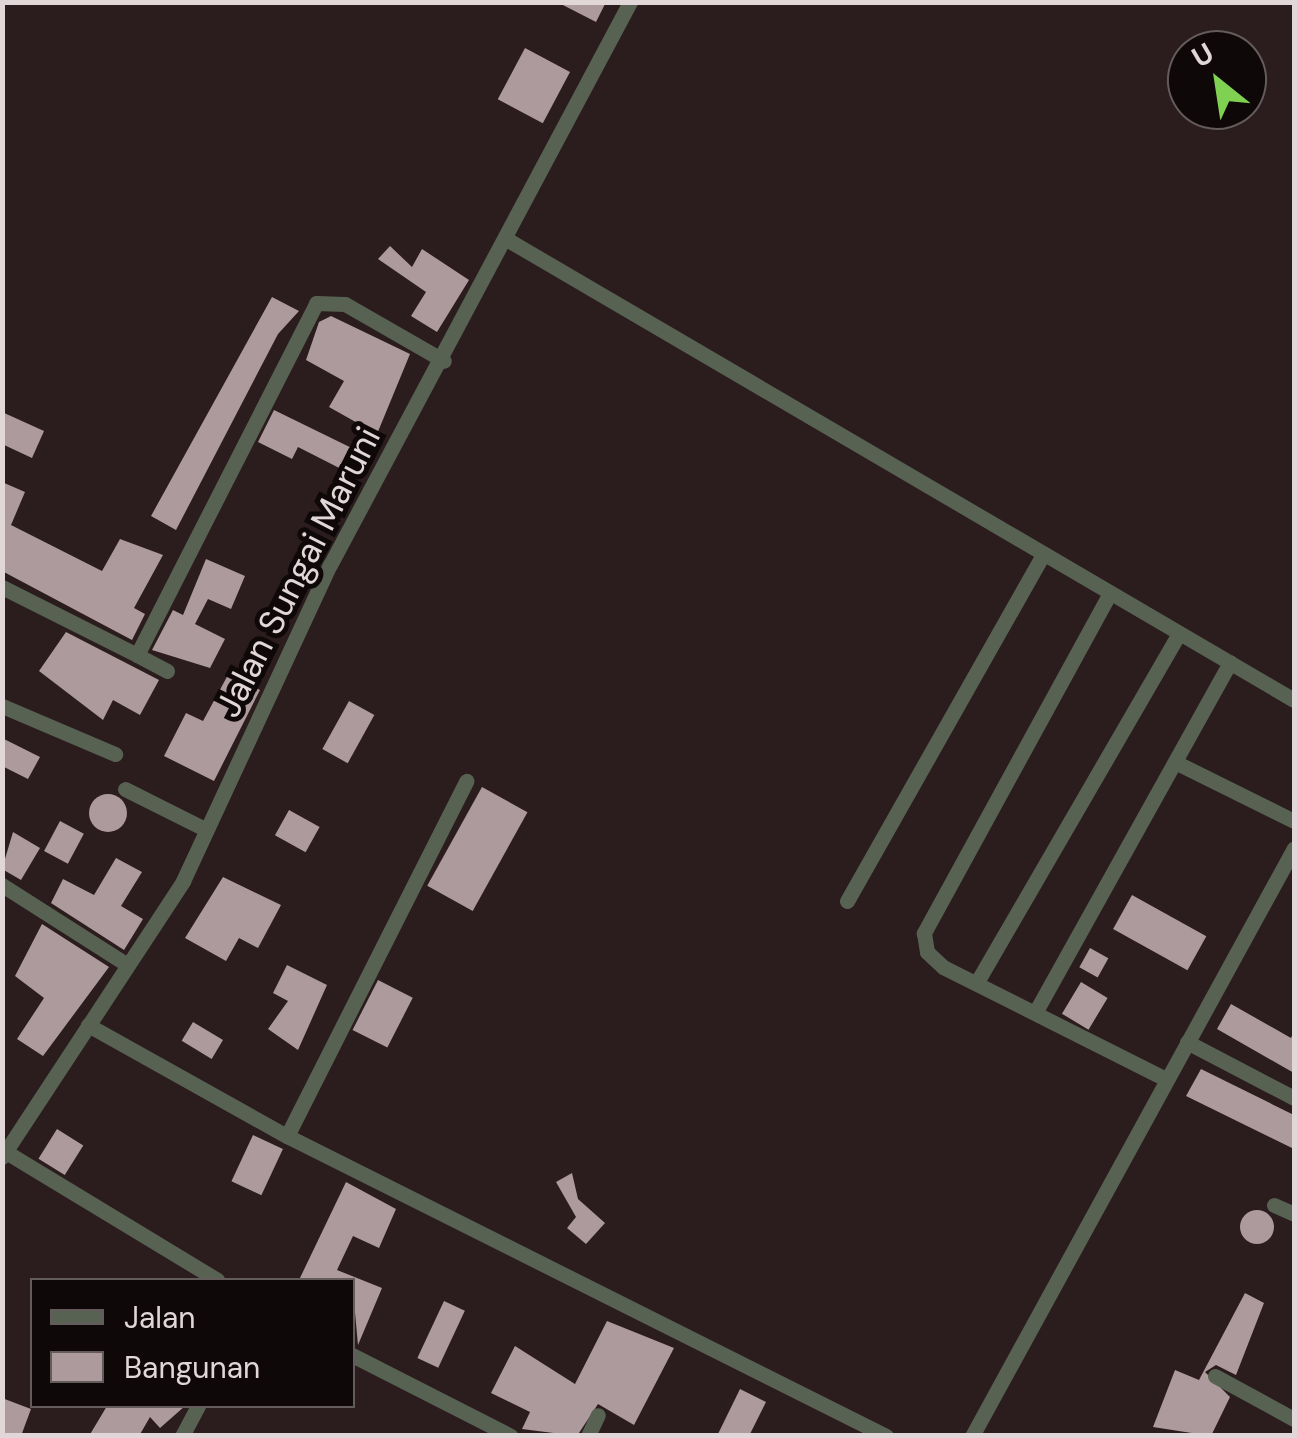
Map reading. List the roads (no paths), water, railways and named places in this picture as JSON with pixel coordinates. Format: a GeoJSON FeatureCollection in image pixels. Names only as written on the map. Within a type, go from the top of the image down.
{"type":"FeatureCollection","features":[{"type":"Feature","properties":{"kind":"street","name":"Jalan Sungai Maruni"},"geometry":{"type":"LineString","coordinates":[[4,1154],[182,881],[330,564],[444,361],[630,2]]}},
{"type":"Feature","properties":{"kind":"street"},"geometry":{"type":"LineString","coordinates":[[508,240],[1042,556],[1294,700]]}},
{"type":"Feature","properties":{"kind":"street"},"geometry":{"type":"LineString","coordinates":[[137,655],[316,303],[345,304],[444,361]]}},
{"type":"Feature","properties":{"kind":"street"},"geometry":{"type":"LineString","coordinates":[[847,901],[1042,556]]}},
{"type":"Feature","properties":{"kind":"street"},"geometry":{"type":"LineString","coordinates":[[2,586],[167,671]]}},
{"type":"Feature","properties":{"kind":"street"},"geometry":{"type":"LineString","coordinates":[[1110,593],[924,933],[926,952],[1164,1078]]}},
{"type":"Feature","properties":{"kind":"street"},"geometry":{"type":"LineString","coordinates":[[977,982],[1180,633]]}},
{"type":"Feature","properties":{"kind":"street"},"geometry":{"type":"LineString","coordinates":[[1036,1011],[1230,662]]}},
{"type":"Feature","properties":{"kind":"street"},"geometry":{"type":"LineString","coordinates":[[2,706],[115,754]]}},
{"type":"Feature","properties":{"kind":"street"},"geometry":{"type":"LineString","coordinates":[[1176,762],[1294,822]]}},
{"type":"Feature","properties":{"kind":"street"},"geometry":{"type":"LineString","coordinates":[[287,1136],[466,781]]}},
{"type":"Feature","properties":{"kind":"street"},"geometry":{"type":"LineString","coordinates":[[124,789],[205,829]]}},
{"type":"Feature","properties":{"kind":"street"},"geometry":{"type":"LineString","coordinates":[[972,1436],[1164,1078],[1294,848]]}},
{"type":"Feature","properties":{"kind":"street"},"geometry":{"type":"LineString","coordinates":[[2,885],[126,964]]}},
{"type":"Feature","properties":{"kind":"street"},"geometry":{"type":"LineString","coordinates":[[88,1025],[287,1136],[886,1436]]}},
{"type":"Feature","properties":{"kind":"street"},"geometry":{"type":"LineString","coordinates":[[1187,1042],[1294,1098]]}},
{"type":"Feature","properties":{"kind":"street"},"geometry":{"type":"LineString","coordinates":[[4,1154],[213,1278]]}},
{"type":"Feature","properties":{"kind":"street"},"geometry":{"type":"LineString","coordinates":[[1274,1206],[1294,1214]]}},
{"type":"Feature","properties":{"kind":"street"},"geometry":{"type":"LineString","coordinates":[[355,1357],[512,1436]]}},
{"type":"Feature","properties":{"kind":"street"},"geometry":{"type":"LineString","coordinates":[[1214,1376],[1294,1419]]}},
{"type":"Feature","properties":{"kind":"street"},"geometry":{"type":"LineString","coordinates":[[182,1436],[197,1408]]}},
{"type":"Feature","properties":{"kind":"street"},"geometry":{"type":"LineString","coordinates":[[588,1436],[598,1416]]}}]}
